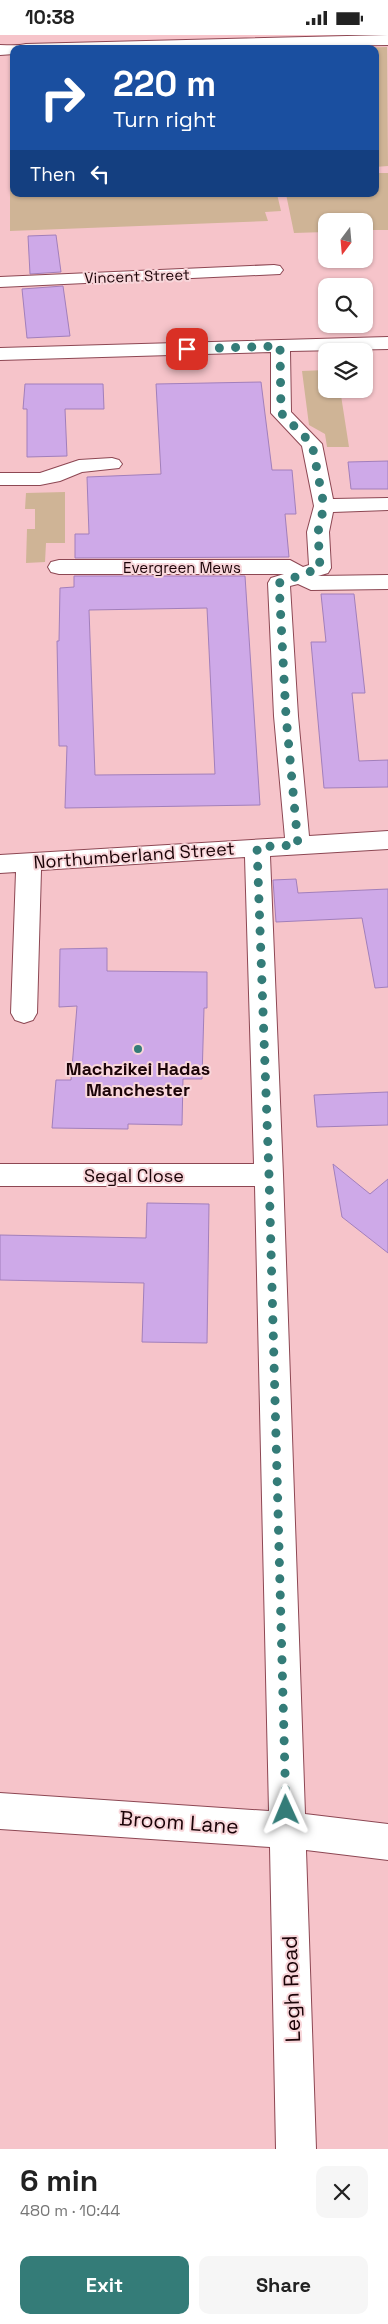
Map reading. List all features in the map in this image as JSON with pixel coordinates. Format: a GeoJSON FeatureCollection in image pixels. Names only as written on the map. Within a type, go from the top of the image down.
{"type":"FeatureCollection","features":[{"type":"Feature","properties":{"kind":"street"},"geometry":{"type":"LineString","coordinates":[[166,45],[186,40],[388,39]]}},
{"type":"Feature","properties":{"kind":"street","name":"Vincent Street"},"geometry":{"type":"LineString","coordinates":[[0,282],[274,270]]}},
{"type":"Feature","properties":{"kind":"street"},"geometry":{"type":"LineString","coordinates":[[0,354],[388,343]]}},
{"type":"Feature","properties":{"kind":"street"},"geometry":{"type":"LineString","coordinates":[[280,346],[281,413],[312,444],[324,506],[318,532],[320,568],[279,583],[286,716],[298,845]]}},
{"type":"Feature","properties":{"kind":"street"},"geometry":{"type":"LineString","coordinates":[[0,479],[40,479],[53,477],[79,466],[112,463]]}},
{"type":"Feature","properties":{"kind":"street"},"geometry":{"type":"LineString","coordinates":[[324,506],[388,504]]}},
{"type":"Feature","properties":{"kind":"street","name":"Evergreen Mews"},"geometry":{"type":"LineString","coordinates":[[60,567],[290,567],[311,583],[388,582]]}},
{"type":"Feature","properties":{"kind":"street","name":"Northumberland Street"},"geometry":{"type":"LineString","coordinates":[[0,864],[388,840]]}},
{"type":"Feature","properties":{"kind":"street","name":"Legh Road"},"geometry":{"type":"LineString","coordinates":[[257,847],[269,1175],[296,2149]]}},
{"type":"Feature","properties":{"kind":"street"},"geometry":{"type":"LineString","coordinates":[[24,1013],[29,862]]}},
{"type":"Feature","properties":{"kind":"street","name":"Segal Close"},"geometry":{"type":"LineString","coordinates":[[0,1175],[269,1175]]}},
{"type":"Feature","properties":{"kind":"street","name":"Broom Lane"},"geometry":{"type":"LineString","coordinates":[[0,1811],[286,1830],[388,1842]]}},
{"type":"Feature","properties":{"kind":"shaded area"},"geometry":{"type":"Polygon","coordinates":[[[379,47],[387,47],[388,166],[379,167],[379,47]]]}},
{"type":"Feature","properties":{"kind":"shaded area"},"geometry":{"type":"Polygon","coordinates":[[[379,173],[388,173],[388,230],[373,230],[373,213],[318,213],[318,232],[294,233],[287,197],[379,197],[379,173]]]}},
{"type":"Feature","properties":{"kind":"shaded area"},"geometry":{"type":"Polygon","coordinates":[[[10,197],[278,197],[281,211],[265,212],[268,221],[10,231],[10,197]]]}},
{"type":"Feature","properties":{"kind":"shaded area"},"geometry":{"type":"Polygon","coordinates":[[[318,370],[318,398],[341,398],[349,447],[327,447],[325,434],[309,425],[302,371],[318,370]]]}},
{"type":"Feature","properties":{"kind":"shaded area"},"geometry":{"type":"Polygon","coordinates":[[[65,492],[65,543],[46,543],[45,562],[26,563],[27,529],[35,529],[35,509],[25,509],[26,493],[65,492]]]}},
{"type":"Feature","properties":{"kind":"building"},"geometry":{"type":"Polygon","coordinates":[[[56,235],[61,272],[30,274],[28,236],[56,235]]]}},
{"type":"Feature","properties":{"kind":"building"},"geometry":{"type":"Polygon","coordinates":[[[63,286],[70,336],[27,338],[22,289],[63,286]]]}},
{"type":"Feature","properties":{"kind":"building"},"geometry":{"type":"Polygon","coordinates":[[[261,382],[272,470],[292,470],[296,514],[285,514],[289,557],[75,558],[75,534],[89,534],[87,477],[161,474],[156,384],[261,382]]]}},
{"type":"Feature","properties":{"kind":"building"},"geometry":{"type":"Polygon","coordinates":[[[25,384],[103,384],[104,409],[65,409],[67,456],[27,457],[27,409],[23,409],[25,384]]]}},
{"type":"Feature","properties":{"kind":"building"},"geometry":{"type":"Polygon","coordinates":[[[388,461],[388,489],[351,489],[348,462],[388,461]]]}},
{"type":"Feature","properties":{"kind":"building"},"geometry":{"type":"Polygon","coordinates":[[[74,576],[245,576],[260,805],[65,808],[67,746],[59,746],[57,641],[59,641],[60,588],[74,587],[74,576]],[[207,608],[89,610],[95,775],[215,774],[207,608]]]}},
{"type":"Feature","properties":{"kind":"building"},"geometry":{"type":"Polygon","coordinates":[[[321,594],[354,594],[365,693],[352,693],[359,761],[388,760],[388,787],[324,788],[311,642],[326,642],[321,594]]]}},
{"type":"Feature","properties":{"kind":"building"},"geometry":{"type":"Polygon","coordinates":[[[296,879],[298,893],[388,889],[388,987],[375,988],[362,918],[276,922],[273,880],[296,879]]]}},
{"type":"Feature","properties":{"kind":"building","name":"Machzikei Hadas Manchester"},"geometry":{"type":"Polygon","coordinates":[[[107,948],[107,971],[207,972],[207,1008],[204,1008],[202,1079],[183,1079],[182,1125],[128,1124],[128,1129],[52,1128],[56,1080],[71,1080],[77,1006],[59,1007],[60,949],[107,948]]]}},
{"type":"Feature","properties":{"kind":"building"},"geometry":{"type":"Polygon","coordinates":[[[388,1092],[388,1125],[317,1127],[314,1095],[388,1092]]]}},
{"type":"Feature","properties":{"kind":"building"},"geometry":{"type":"Polygon","coordinates":[[[333,1164],[370,1194],[388,1179],[388,1253],[342,1217],[333,1164]]]}},
{"type":"Feature","properties":{"kind":"building"},"geometry":{"type":"Polygon","coordinates":[[[147,1203],[209,1204],[207,1343],[142,1342],[144,1283],[0,1280],[0,1235],[146,1238],[147,1203]]]}},
{"type":"Feature","properties":{"kind":"place","name":"Machzikei Hadas Manchester"},"geometry":{"type":"Point","coordinates":[138,1049]}},
{"type":"Feature","properties":{"kind":"route"},"geometry":{"type":"LineString","coordinates":[[187,349],[280,346],[281,413],[312,444],[324,506],[318,532],[320,568],[279,583],[286,716],[298,845],[257,847],[269,1175],[286,1810]]}}]}
